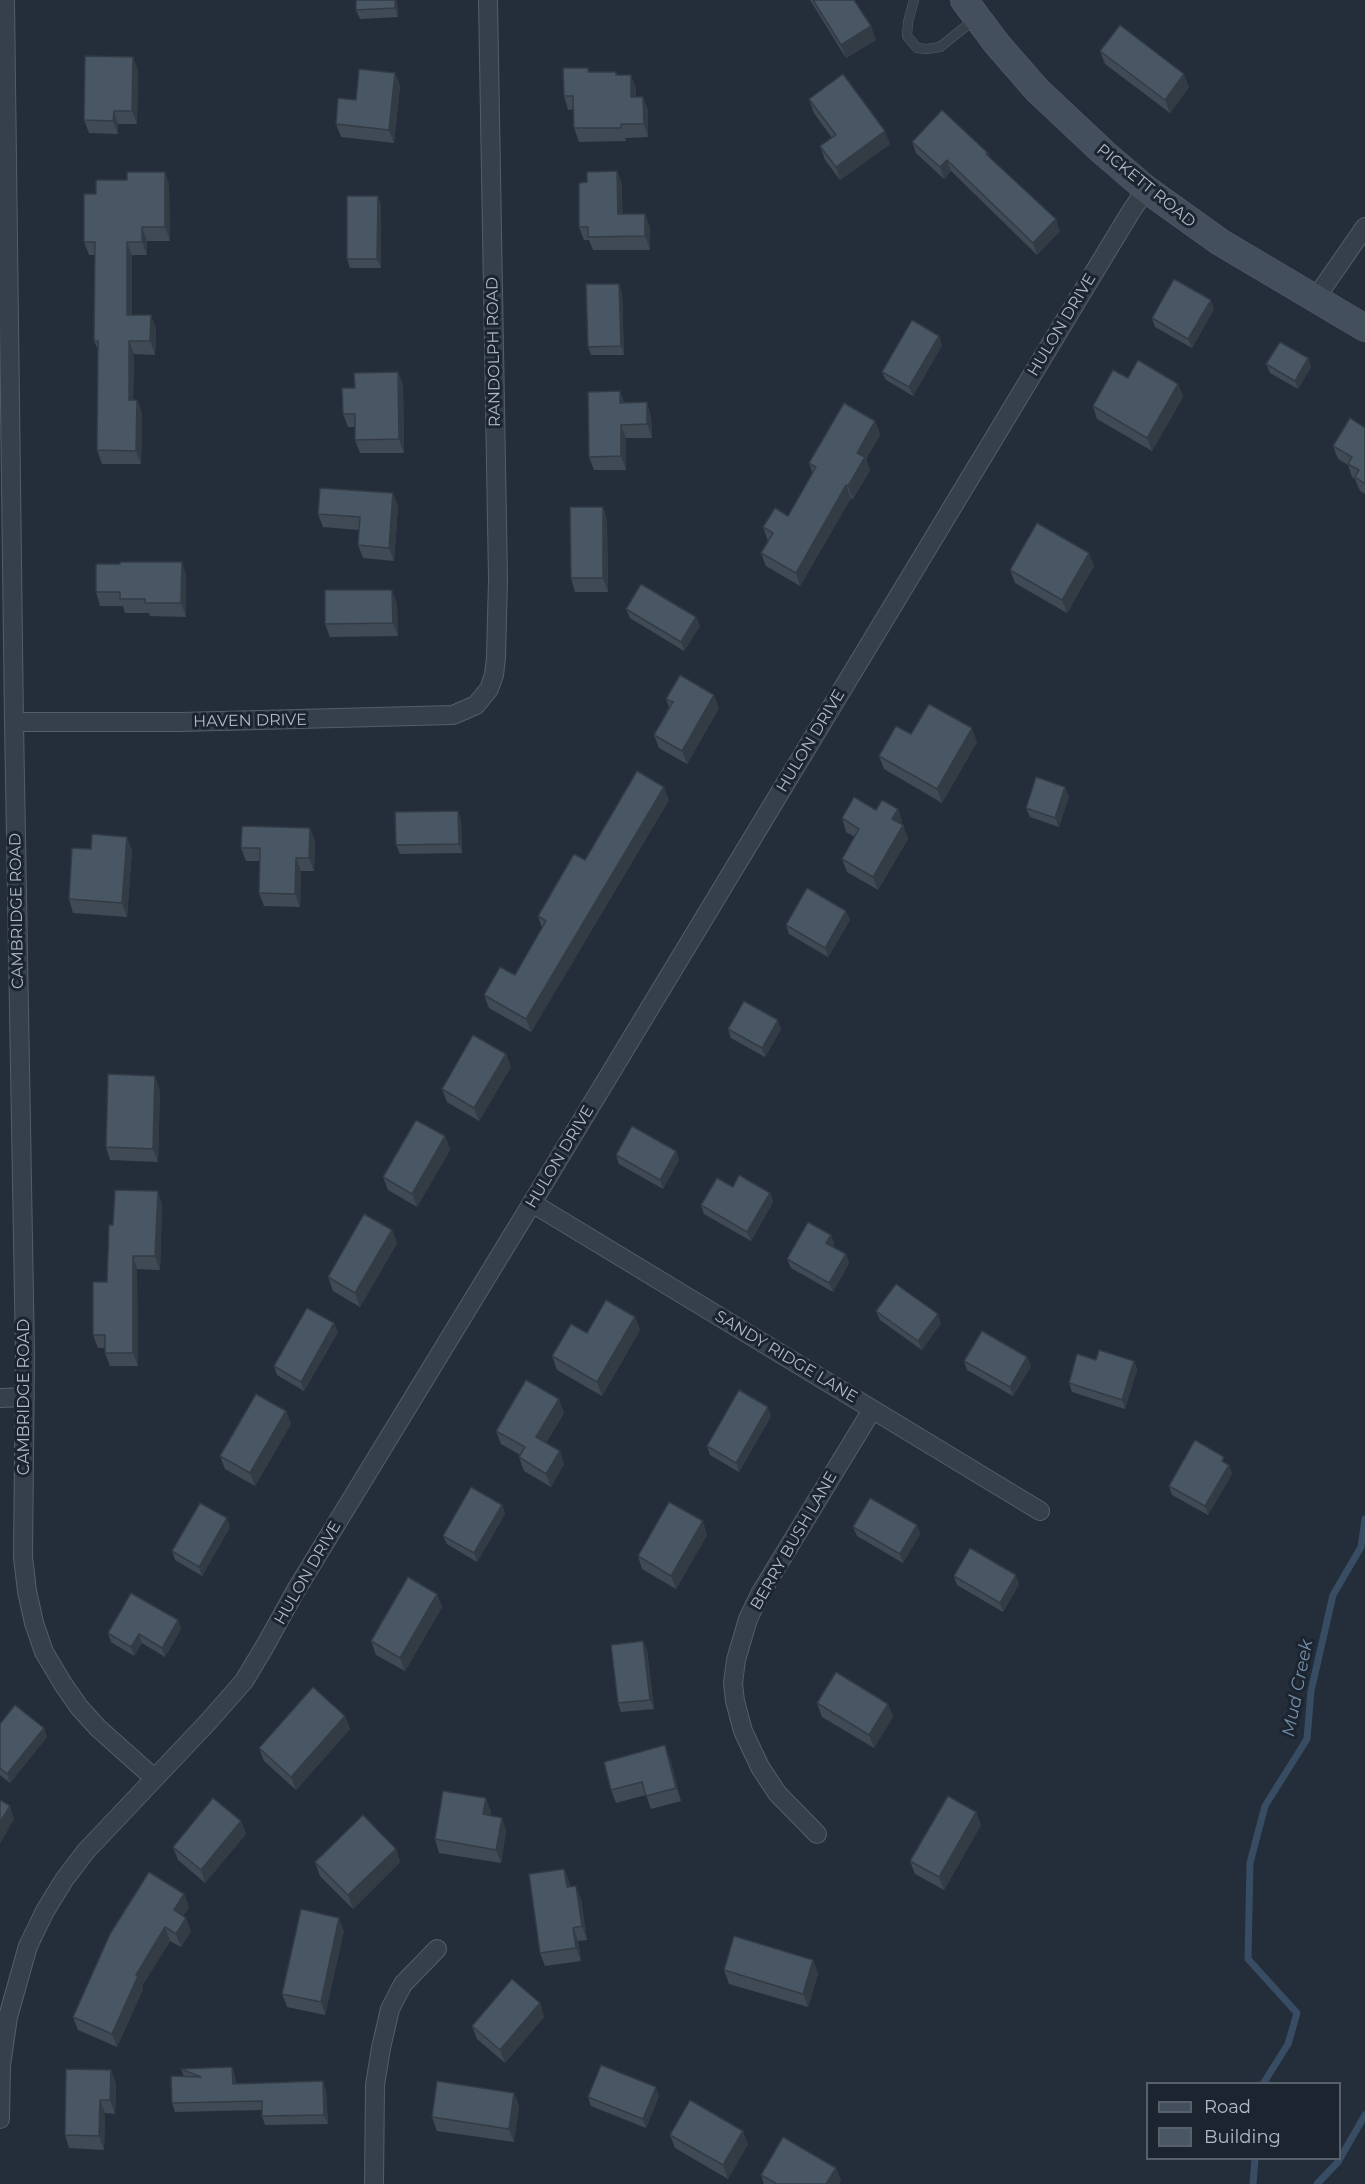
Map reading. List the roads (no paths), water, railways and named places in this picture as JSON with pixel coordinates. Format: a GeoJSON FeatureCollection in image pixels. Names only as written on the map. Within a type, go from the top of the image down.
{"type":"FeatureCollection","features":[{"type":"Feature","properties":{"kind":"street","name":"CAMBRIDGE ROAD"},"geometry":{"type":"LineString","coordinates":[[5,0],[25,1397],[23,1557],[34,1623],[44,1652],[79,1707],[98,1728],[154,1778]]}},
{"type":"Feature","properties":{"kind":"street","name":"RANDOLPH ROAD"},"geometry":{"type":"LineString","coordinates":[[481,701],[494,675],[498,637],[488,0]]}},
{"type":"Feature","properties":{"kind":"street","name":"PICKETT ROAD"},"geometry":{"type":"LineString","coordinates":[[970,9],[1037,90],[1146,189],[1220,242],[1365,328]]}},
{"type":"Feature","properties":{"kind":"street","name":"HULON DRIVE"},"geometry":{"type":"LineString","coordinates":[[0,2119],[1,2065],[8,2017],[28,1946],[45,1911],[64,1880],[86,1851],[244,1681],[296,1590],[1146,189]]}},
{"type":"Feature","properties":{"kind":"street"},"geometry":{"type":"LineString","coordinates":[[1315,299],[1365,227]]}},
{"type":"Feature","properties":{"kind":"street","name":"HAVEN DRIVE"},"geometry":{"type":"LineString","coordinates":[[14,722],[394,718],[453,715],[481,701]]}},
{"type":"Feature","properties":{"kind":"street","name":"SANDY RIDGE LANE"},"geometry":{"type":"LineString","coordinates":[[532,1203],[1040,1511]]}},
{"type":"Feature","properties":{"kind":"street"},"geometry":{"type":"LineString","coordinates":[[0,1398],[25,1397]]}},
{"type":"Feature","properties":{"kind":"street","name":"BERRY BUSH LANE"},"geometry":{"type":"LineString","coordinates":[[817,1834],[777,1793],[760,1767],[743,1731],[734,1692],[736,1660],[748,1619],[760,1594],[872,1410]]}},
{"type":"Feature","properties":{"kind":"street"},"geometry":{"type":"LineString","coordinates":[[374,2184],[375,2085],[390,2009],[404,1984],[437,1949]]}},
{"type":"Feature","properties":{"kind":"lane"},"geometry":{"type":"LineString","coordinates":[[914,0],[907,36],[917,48],[940,47],[970,9]]}},
{"type":"Feature","properties":{"kind":"waterway","name":"Mud Creek"},"geometry":{"type":"LineString","coordinates":[[1264,2082],[1288,2044],[1297,2013],[1248,1959],[1250,1863],[1265,1806],[1307,1739],[1311,1691],[1333,1595],[1361,1547],[1365,1519]]}},
{"type":"Feature","properties":{"kind":"waterway"},"geometry":{"type":"LineString","coordinates":[[1341,2157],[1365,2115]]}},
{"type":"Feature","properties":{"kind":"waterway","name":"Mud Creek"},"geometry":{"type":"LineString","coordinates":[[1253,2184],[1255,2160]]}},
{"type":"Feature","properties":{"kind":"waterway"},"geometry":{"type":"LineString","coordinates":[[1317,2184],[1339,2160]]}}]}
